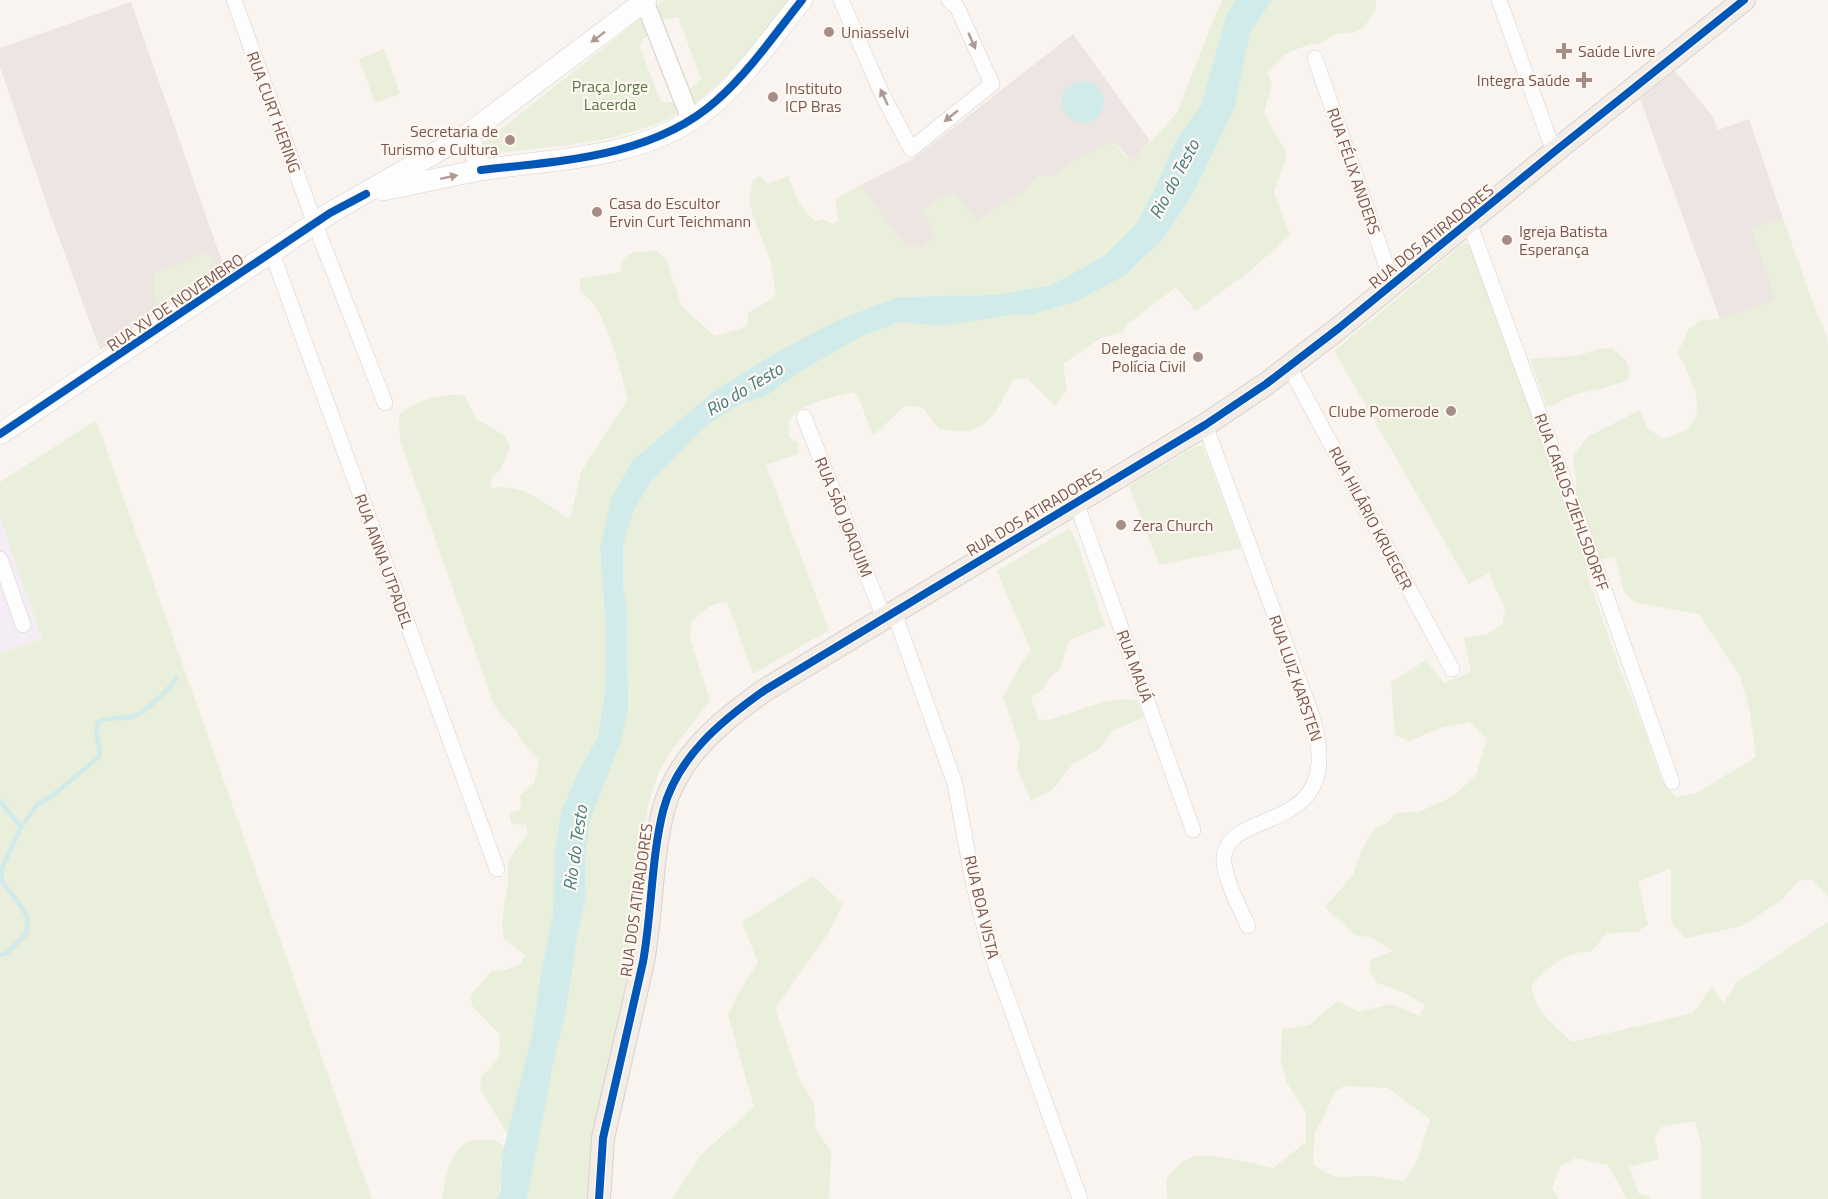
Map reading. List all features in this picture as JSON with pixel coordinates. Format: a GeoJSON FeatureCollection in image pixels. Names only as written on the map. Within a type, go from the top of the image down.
{"type":"FeatureCollection","features":[{"type":"Feature","properties":{"kind":"main road","name":"RUA XV DE NOVEMBRO"},"geometry":{"type":"LineString","coordinates":[[0,434],[315,224],[468,134],[645,0]]}},
{"type":"Feature","properties":{"kind":"main road","name":"RUA XV DE NOVEMBRO"},"geometry":{"type":"LineString","coordinates":[[366,194],[481,170],[553,162],[616,150],[661,135],[691,120],[736,82],[802,0]]}},
{"type":"Feature","properties":{"kind":"main road","name":"RUA DOS ATIRADORES"},"geometry":{"type":"LineString","coordinates":[[599,1199],[603,1138],[649,933],[659,832],[664,809],[683,766],[711,732],[733,712],[765,690],[1205,425],[1290,368],[1744,0]]}},
{"type":"Feature","properties":{"kind":"main road"},"geometry":{"type":"LineString","coordinates":[[468,134],[481,170]]}},
{"type":"Feature","properties":{"kind":"street","name":"RUA CURT HERING"},"geometry":{"type":"LineString","coordinates":[[234,0],[315,224],[385,403]]}},
{"type":"Feature","properties":{"kind":"street"},"geometry":{"type":"LineString","coordinates":[[645,0],[691,120]]}},
{"type":"Feature","properties":{"kind":"street"},"geometry":{"type":"LineString","coordinates":[[842,0],[882,94],[911,149],[992,84],[957,7],[950,0]]}},
{"type":"Feature","properties":{"kind":"street"},"geometry":{"type":"LineString","coordinates":[[1500,0],[1554,152]]}},
{"type":"Feature","properties":{"kind":"street","name":"RUA FÉLIX ANDERS"},"geometry":{"type":"LineString","coordinates":[[1315,58],[1392,285]]}},
{"type":"Feature","properties":{"kind":"street","name":"RUA CARLOS ZIEHLSDORFF"},"geometry":{"type":"LineString","coordinates":[[1469,222],[1672,782]]}},
{"type":"Feature","properties":{"kind":"street","name":"RUA ANNA UTPADEL"},"geometry":{"type":"LineString","coordinates":[[272,253],[496,869]]}},
{"type":"Feature","properties":{"kind":"street","name":"RUA HILÁRIO KRUEGER"},"geometry":{"type":"LineString","coordinates":[[1290,368],[1452,669]]}},
{"type":"Feature","properties":{"kind":"street","name":"RUA SÃO JOAQUIM"},"geometry":{"type":"LineString","coordinates":[[804,417],[889,615]]}},
{"type":"Feature","properties":{"kind":"street","name":"RUA LUIZ KARSTEN"},"geometry":{"type":"LineString","coordinates":[[1205,425],[1312,716],[1320,750],[1316,780],[1310,792],[1286,813],[1243,832],[1228,845],[1224,857],[1226,870],[1248,926]]}},
{"type":"Feature","properties":{"kind":"street","name":"RUA MAUÁ"},"geometry":{"type":"LineString","coordinates":[[1076,502],[1193,830]]}},
{"type":"Feature","properties":{"kind":"street"},"geometry":{"type":"LineString","coordinates":[[0,559],[23,625]]}},
{"type":"Feature","properties":{"kind":"street","name":"RUA BOA VISTA"},"geometry":{"type":"LineString","coordinates":[[889,615],[955,784],[990,950],[1080,1199]]}},
{"type":"Feature","properties":{"kind":"shaded area"},"geometry":{"type":"Polygon","coordinates":[[[131,2],[225,270],[100,350],[0,67],[0,48],[131,2]]]}},
{"type":"Feature","properties":{"kind":"shaded area"},"geometry":{"type":"Polygon","coordinates":[[[1073,34],[1150,141],[1133,162],[1114,142],[1084,155],[1053,176],[1038,176],[1025,191],[977,221],[952,191],[936,236],[922,248],[905,247],[861,185],[913,159],[1073,34]]]}},
{"type":"Feature","properties":{"kind":"shaded area"},"geometry":{"type":"Polygon","coordinates":[[[1675,71],[1712,115],[1718,130],[1749,119],[1783,218],[1752,230],[1776,300],[1720,319],[1640,99],[1675,71]]]}},
{"type":"Feature","properties":{"kind":"shaded area"},"geometry":{"type":"Polygon","coordinates":[[[0,517],[42,639],[0,653],[0,517]]]}},
{"type":"Feature","properties":{"kind":"green space","name":"Praça Jorge Lacerda"},"geometry":{"type":"Polygon","coordinates":[[[664,0],[789,0],[722,80],[687,108],[661,122],[604,139],[545,148],[486,154],[482,144],[664,0]],[[678,17],[663,20],[690,89],[701,79],[678,17]],[[648,34],[639,45],[661,102],[674,103],[674,102],[648,34]]]}},
{"type":"Feature","properties":{"kind":"green space"},"geometry":{"type":"Polygon","coordinates":[[[1223,0],[1236,0],[1227,13],[1201,106],[1176,140],[1136,224],[1104,256],[1052,285],[995,295],[897,297],[836,321],[777,352],[714,391],[633,460],[600,547],[606,632],[605,691],[598,737],[578,772],[561,812],[555,852],[553,914],[532,1035],[508,1135],[480,1089],[481,1077],[499,1058],[500,1035],[473,1007],[470,996],[492,971],[520,965],[525,955],[504,939],[502,927],[508,884],[508,861],[528,833],[526,825],[511,823],[509,813],[521,810],[520,795],[534,783],[539,760],[524,745],[516,730],[497,710],[492,699],[400,440],[399,415],[430,399],[449,395],[465,396],[475,418],[505,436],[510,446],[501,469],[492,477],[490,488],[514,488],[523,491],[570,519],[581,472],[628,399],[605,325],[590,300],[580,291],[580,279],[620,272],[623,259],[633,252],[657,251],[666,259],[682,307],[715,336],[746,327],[749,312],[776,294],[770,260],[749,201],[753,180],[760,176],[767,184],[789,176],[798,200],[810,216],[815,221],[823,219],[833,224],[839,221],[835,199],[861,185],[905,247],[922,248],[936,236],[922,210],[952,191],[978,221],[1025,191],[1038,176],[1053,176],[1084,155],[1114,142],[1122,153],[1133,161],[1177,113],[1223,0]]]}},
{"type":"Feature","properties":{"kind":"green space"},"geometry":{"type":"Polygon","coordinates":[[[1272,0],[1376,0],[1376,10],[1363,28],[1355,32],[1336,34],[1319,44],[1310,44],[1285,54],[1267,72],[1272,84],[1264,113],[1287,154],[1274,192],[1290,235],[1250,271],[1196,311],[1176,287],[1128,324],[1122,332],[1101,338],[1063,364],[1067,390],[1055,406],[1027,378],[1012,380],[996,412],[984,424],[968,431],[939,429],[922,407],[904,406],[873,436],[858,396],[853,392],[810,404],[791,418],[789,437],[799,443],[798,454],[766,465],[829,630],[753,674],[727,601],[710,606],[691,622],[690,639],[710,700],[670,752],[658,774],[648,806],[643,835],[632,953],[596,1122],[593,1199],[527,1199],[566,1011],[578,931],[586,898],[585,860],[590,821],[628,710],[627,609],[623,584],[623,545],[634,510],[651,482],[703,428],[741,404],[766,396],[801,371],[862,336],[900,322],[940,326],[1016,314],[1031,315],[1077,301],[1124,276],[1163,239],[1192,196],[1235,107],[1250,33],[1272,0]]]}},
{"type":"Feature","properties":{"kind":"green space"},"geometry":{"type":"Polygon","coordinates":[[[384,49],[400,94],[375,103],[359,59],[384,49]]]}},
{"type":"Feature","properties":{"kind":"green space"},"geometry":{"type":"Polygon","coordinates":[[[1783,218],[1828,345],[1828,897],[1811,879],[1798,881],[1782,900],[1742,926],[1686,938],[1671,922],[1671,868],[1638,882],[1648,925],[1637,932],[1607,933],[1591,952],[1566,957],[1532,984],[1540,1009],[1551,1023],[1572,1042],[1693,1013],[1712,986],[1723,1003],[1737,982],[1828,922],[1828,1199],[1701,1199],[1701,1142],[1695,1121],[1661,1127],[1655,1138],[1659,1159],[1629,1167],[1639,1194],[1651,1197],[1651,1199],[1627,1199],[1608,1165],[1576,1158],[1560,1166],[1552,1189],[1559,1199],[1167,1199],[1166,1179],[1190,1158],[1202,1155],[1211,1156],[1273,1168],[1306,1142],[1306,1112],[1287,1083],[1281,1062],[1282,1029],[1309,1025],[1338,1001],[1358,1012],[1391,1004],[1420,1016],[1425,1005],[1403,992],[1377,983],[1369,972],[1371,959],[1393,951],[1373,938],[1355,935],[1325,907],[1353,875],[1363,847],[1375,828],[1386,824],[1397,813],[1419,812],[1454,796],[1476,775],[1487,739],[1469,722],[1440,728],[1409,741],[1395,735],[1391,682],[1426,660],[1444,683],[1471,672],[1464,638],[1488,634],[1502,624],[1505,609],[1489,573],[1469,584],[1334,351],[1464,243],[1471,245],[1576,518],[1576,478],[1573,456],[1587,437],[1640,410],[1646,427],[1663,439],[1689,427],[1695,419],[1697,400],[1691,379],[1678,352],[1689,329],[1701,320],[1720,319],[1776,300],[1752,230],[1783,218]],[[1615,557],[1585,563],[1588,577],[1662,782],[1676,797],[1696,793],[1756,757],[1750,713],[1740,676],[1699,614],[1637,603],[1624,592],[1615,557]],[[1344,1086],[1334,1093],[1315,1132],[1313,1164],[1339,1177],[1371,1176],[1404,1181],[1417,1161],[1430,1119],[1388,1088],[1344,1086]]]}},
{"type":"Feature","properties":{"kind":"green space"},"geometry":{"type":"Polygon","coordinates":[[[207,253],[212,257],[216,269],[160,306],[153,290],[156,272],[207,253]]]}},
{"type":"Feature","properties":{"kind":"green space"},"geometry":{"type":"Polygon","coordinates":[[[1612,348],[1628,365],[1628,380],[1568,397],[1547,406],[1530,359],[1576,356],[1612,348]]]}},
{"type":"Feature","properties":{"kind":"green space"},"geometry":{"type":"Polygon","coordinates":[[[96,420],[372,1199],[0,1199],[0,653],[42,639],[0,517],[0,482],[96,420]]]}},
{"type":"Feature","properties":{"kind":"green space"},"geometry":{"type":"Polygon","coordinates":[[[1196,446],[1203,446],[1241,548],[1159,565],[1129,486],[1196,446]]]}},
{"type":"Feature","properties":{"kind":"green space"},"geometry":{"type":"Polygon","coordinates":[[[1070,528],[1105,626],[1069,640],[1060,669],[1049,678],[1043,689],[1031,698],[1039,721],[1101,703],[1126,699],[1137,701],[1143,718],[1112,731],[1101,747],[1072,765],[1053,789],[1031,801],[1017,768],[1020,745],[1003,697],[1031,651],[997,571],[1070,528]]]}},
{"type":"Feature","properties":{"kind":"green space"},"geometry":{"type":"Polygon","coordinates":[[[813,876],[843,904],[829,932],[775,1008],[799,1078],[814,1104],[816,1130],[831,1151],[829,1199],[672,1199],[702,1154],[754,1107],[728,1015],[739,992],[758,963],[742,922],[813,876]]]}},
{"type":"Feature","properties":{"kind":"green space"},"geometry":{"type":"Polygon","coordinates":[[[494,1140],[505,1147],[501,1186],[497,1199],[442,1199],[449,1166],[457,1150],[470,1141],[494,1140]]]}},
{"type":"Feature","properties":{"kind":"water","name":"Rio do Testo"},"geometry":{"type":"Polygon","coordinates":[[[1236,0],[1272,0],[1250,33],[1235,107],[1192,196],[1163,239],[1124,276],[1077,301],[1031,315],[1016,314],[940,326],[900,322],[862,336],[801,371],[766,396],[741,404],[703,428],[651,482],[634,510],[623,545],[623,584],[627,609],[628,710],[620,743],[590,821],[585,860],[586,898],[578,931],[566,1011],[527,1199],[497,1199],[501,1190],[502,1156],[532,1035],[553,914],[555,852],[561,812],[578,772],[598,737],[605,691],[606,632],[600,547],[612,497],[633,460],[714,391],[777,352],[836,321],[897,297],[995,295],[1052,285],[1104,256],[1136,224],[1176,140],[1201,106],[1227,13],[1236,0]]]}},
{"type":"Feature","properties":{"kind":"water"},"geometry":{"type":"Polygon","coordinates":[[[1083,81],[1091,82],[1098,87],[1103,94],[1103,110],[1098,117],[1091,122],[1083,123],[1075,122],[1068,117],[1063,110],[1062,102],[1063,94],[1068,87],[1075,82],[1083,81]]]}},
{"type":"Feature","properties":{"kind":"waterway"},"geometry":{"type":"LineString","coordinates":[[21,827],[37,805],[53,795],[99,757],[96,732],[98,722],[136,715],[169,688],[177,677]]}},
{"type":"Feature","properties":{"kind":"waterway"},"geometry":{"type":"LineString","coordinates":[[0,801],[21,827],[1,870],[2,881],[28,918],[26,934],[7,953],[0,955]]}},
{"type":"Feature","properties":{"kind":"cycle path"},"geometry":{"type":"LineString","coordinates":[[481,170],[605,153],[664,134],[691,120],[716,101],[740,78],[802,0]]}},
{"type":"Feature","properties":{"kind":"cycle path"},"geometry":{"type":"LineString","coordinates":[[599,1199],[603,1138],[643,962],[656,848],[663,811],[679,774],[703,742],[732,714],[765,690],[1205,425],[1266,384],[1339,328],[1744,0]]}},
{"type":"Feature","properties":{"kind":"cycle path"},"geometry":{"type":"LineString","coordinates":[[0,434],[330,213],[366,194]]}},
{"type":"Feature","properties":{"kind":"place","name":"Uniasselvi"},"geometry":{"type":"Point","coordinates":[829,32]}},
{"type":"Feature","properties":{"kind":"place","name":"Saúde Livre"},"geometry":{"type":"Point","coordinates":[1564,51]}},
{"type":"Feature","properties":{"kind":"place","name":"Integra Saúde"},"geometry":{"type":"Point","coordinates":[1584,80]}},
{"type":"Feature","properties":{"kind":"place","name":"Instituto ICP Bras"},"geometry":{"type":"Point","coordinates":[773,97]}},
{"type":"Feature","properties":{"kind":"place","name":"Secretaria de Turismo e Cultura"},"geometry":{"type":"Point","coordinates":[510,140]}},
{"type":"Feature","properties":{"kind":"place","name":"Casa do Escultor Ervin Curt Teichmann"},"geometry":{"type":"Point","coordinates":[597,212]}},
{"type":"Feature","properties":{"kind":"place","name":"Igreja Batista Esperança"},"geometry":{"type":"Point","coordinates":[1507,240]}},
{"type":"Feature","properties":{"kind":"place","name":"Delegacia de Polícia Civil"},"geometry":{"type":"Point","coordinates":[1198,357]}},
{"type":"Feature","properties":{"kind":"place","name":"Clube Pomerode"},"geometry":{"type":"Point","coordinates":[1451,411]}},
{"type":"Feature","properties":{"kind":"place","name":"Zera Church"},"geometry":{"type":"Point","coordinates":[1121,525]}}]}
